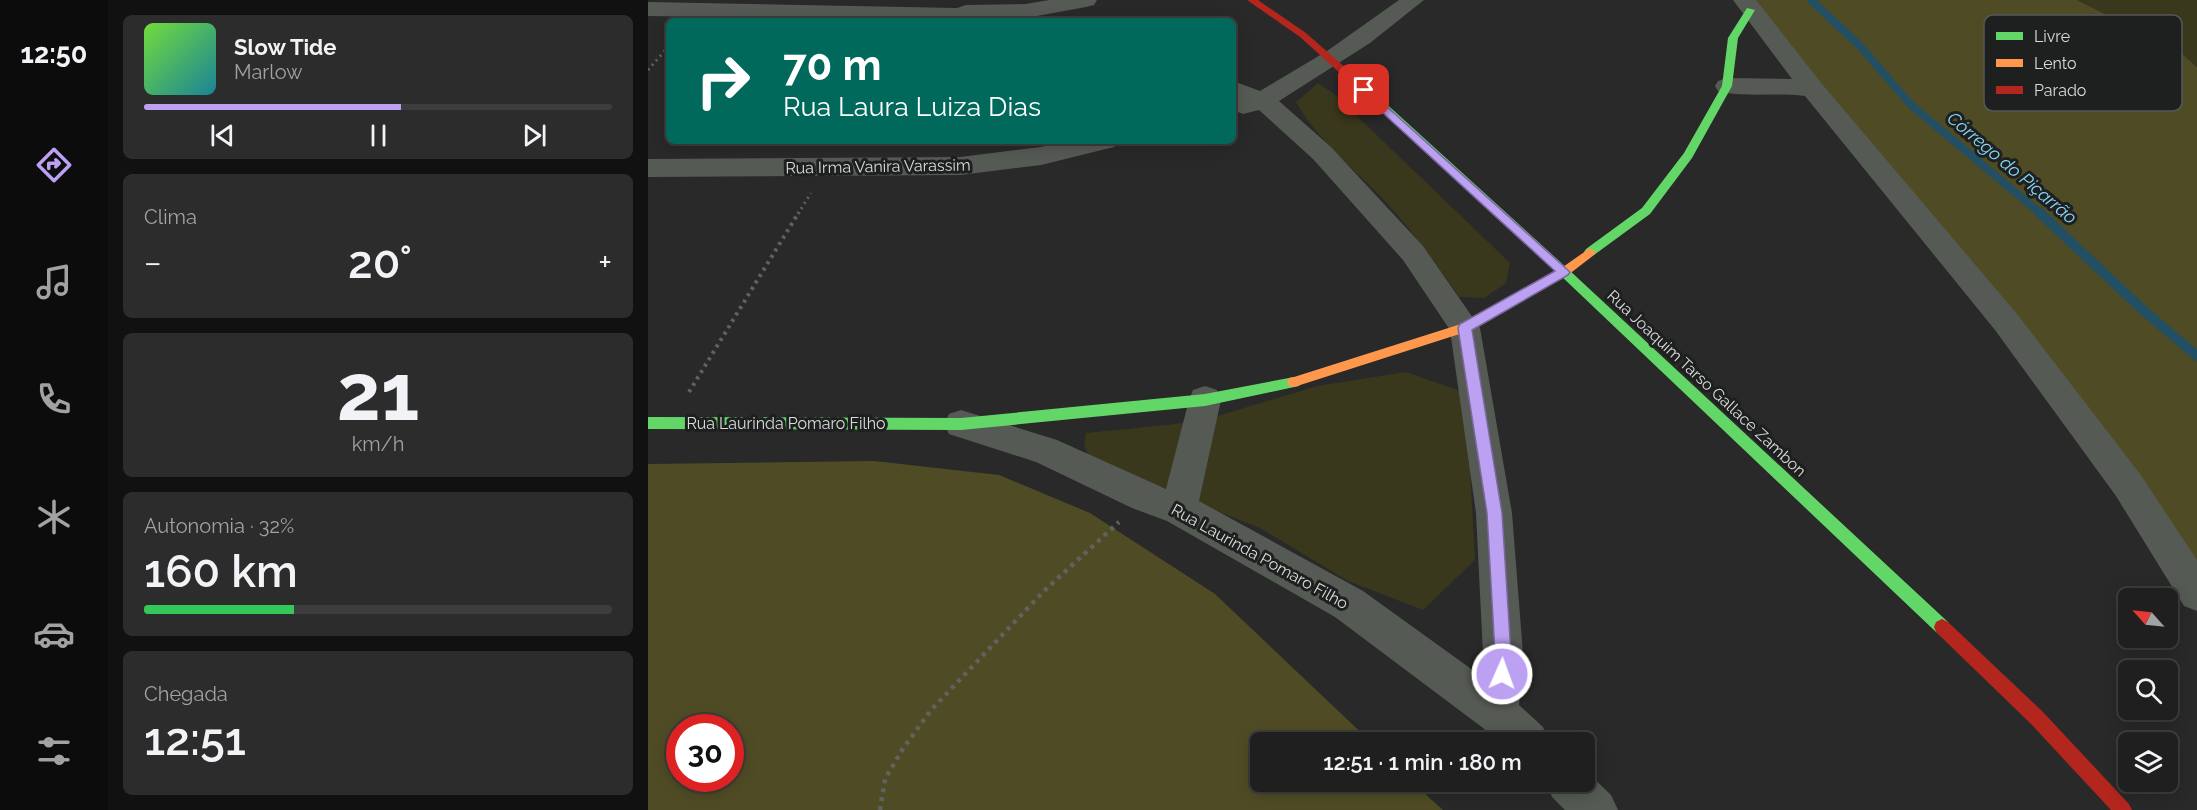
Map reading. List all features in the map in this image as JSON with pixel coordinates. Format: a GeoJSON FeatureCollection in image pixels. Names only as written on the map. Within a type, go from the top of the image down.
{"type":"FeatureCollection","features":[{"type":"Feature","properties":{"kind":"street"},"geometry":{"type":"LineString","coordinates":[[653,6],[1021,16],[1086,0]]}},
{"type":"Feature","properties":{"kind":"street"},"geometry":{"type":"LineString","coordinates":[[1075,18],[1085,6],[1096,0]]}},
{"type":"Feature","properties":{"kind":"street","name":"Rua Joaquim Tarso Gallace Zambon"},"geometry":{"type":"LineString","coordinates":[[1252,0],[1297,30],[1331,59],[1564,272],[2037,718],[2123,810]]}},
{"type":"Feature","properties":{"kind":"street"},"geometry":{"type":"LineString","coordinates":[[1236,108],[1264,101],[1386,22],[1413,0]]}},
{"type":"Feature","properties":{"kind":"street"},"geometry":{"type":"LineString","coordinates":[[1813,89],[1781,85],[1727,86],[1733,38],[1747,5],[1813,89],[2006,322],[2128,485],[2197,593]]}},
{"type":"Feature","properties":{"kind":"street"},"geometry":{"type":"LineString","coordinates":[[948,13],[973,18]]}},
{"type":"Feature","properties":{"kind":"street","name":"Rua Laurinda Pomaro Filho"},"geometry":{"type":"LineString","coordinates":[[648,423],[960,424],[1205,400],[1309,379],[1465,328],[1564,272],[1646,211],[1688,155],[1727,86]]}},
{"type":"Feature","properties":{"kind":"street"},"geometry":{"type":"LineString","coordinates":[[1236,91],[1264,101],[1322,153],[1413,253],[1465,328],[1494,513],[1503,654],[1498,713]]}},
{"type":"Feature","properties":{"kind":"street","name":"Rua Irma Vanira Varassim"},"geometry":{"type":"LineString","coordinates":[[648,168],[960,166],[1041,156],[1092,144]]}},
{"type":"Feature","properties":{"kind":"street"},"geometry":{"type":"LineString","coordinates":[[1162,503],[1205,400]]}},
{"type":"Feature","properties":{"kind":"street","name":"Rua Laurinda Pomaro Filho"},"geometry":{"type":"LineString","coordinates":[[960,424],[1045,450],[1162,503],[1348,604],[1498,713],[1518,732]]}},
{"type":"Feature","properties":{"kind":"street"},"geometry":{"type":"LineString","coordinates":[[1577,792],[1596,810]]}},
{"type":"Feature","properties":{"kind":"path"},"geometry":{"type":"LineString","coordinates":[[648,70],[666,49]]}},
{"type":"Feature","properties":{"kind":"path"},"geometry":{"type":"LineString","coordinates":[[670,423],[826,168]]}},
{"type":"Feature","properties":{"kind":"path"},"geometry":{"type":"LineString","coordinates":[[880,810],[885,779],[902,750],[932,711],[1045,590],[1162,503]]}},
{"type":"Feature","properties":{"kind":"shaded area"},"geometry":{"type":"Polygon","coordinates":[[[1744,0],[2077,0],[2107,15],[1984,15],[1984,111],[2182,111],[2182,54],[2197,67],[2197,593],[1744,0]]]}},
{"type":"Feature","properties":{"kind":"shaded area"},"geometry":{"type":"Polygon","coordinates":[[[2077,0],[2197,0],[2197,67],[2182,54],[2182,15],[2107,15],[2077,0]]]}},
{"type":"Feature","properties":{"kind":"shaded area"},"geometry":{"type":"Polygon","coordinates":[[[1318,83],[1333,93],[1510,263],[1506,283],[1484,298],[1459,297],[1401,219],[1334,151],[1304,115],[1296,102],[1318,83]]]}},
{"type":"Feature","properties":{"kind":"shaded area"},"geometry":{"type":"Polygon","coordinates":[[[1406,372],[1466,393],[1475,560],[1423,610],[1348,581],[1260,528],[1217,511],[1178,491],[1156,486],[1088,455],[1084,444],[1086,433],[1211,418],[1317,386],[1406,372]]]}},
{"type":"Feature","properties":{"kind":"shaded area"},"geometry":{"type":"Polygon","coordinates":[[[874,461],[999,475],[1090,513],[1215,594],[1360,732],[1250,732],[1250,792],[1423,792],[1443,810],[648,810],[648,464],[874,461]]]}},
{"type":"Feature","properties":{"kind":"waterway","name":"Córrego do Piçarrão"},"geometry":{"type":"LineString","coordinates":[[1811,0],[1860,46],[1911,105],[2041,214]]}},
{"type":"Feature","properties":{"kind":"waterway","name":"Córrego do Piçarrão"},"geometry":{"type":"LineString","coordinates":[[2039,212],[2143,310],[2197,356]]}},
{"type":"Feature","properties":{"kind":"traffic: fast"},"geometry":{"type":"LineString","coordinates":[[1590,252],[1646,211],[1688,155],[1727,86],[1733,38],[1750,10]]}},
{"type":"Feature","properties":{"kind":"traffic: fast"},"geometry":{"type":"LineString","coordinates":[[1377,101],[1564,272],[1942,627]]}},
{"type":"Feature","properties":{"kind":"traffic: fast"},"geometry":{"type":"LineString","coordinates":[[648,423],[961,424],[1205,400],[1294,382]]}},
{"type":"Feature","properties":{"kind":"traffic: slow"},"geometry":{"type":"LineString","coordinates":[[1294,382],[1465,328],[1564,272],[1590,252]]}},
{"type":"Feature","properties":{"kind":"traffic: jam"},"geometry":{"type":"LineString","coordinates":[[1252,0],[1303,35],[1377,101]]}},
{"type":"Feature","properties":{"kind":"traffic: jam"},"geometry":{"type":"LineString","coordinates":[[1942,627],[2037,718],[2123,810]]}},
{"type":"Feature","properties":{"kind":"route"},"geometry":{"type":"LineString","coordinates":[[1364,90],[1564,272],[1465,328],[1494,513],[1503,654],[1502,674]]}}]}
